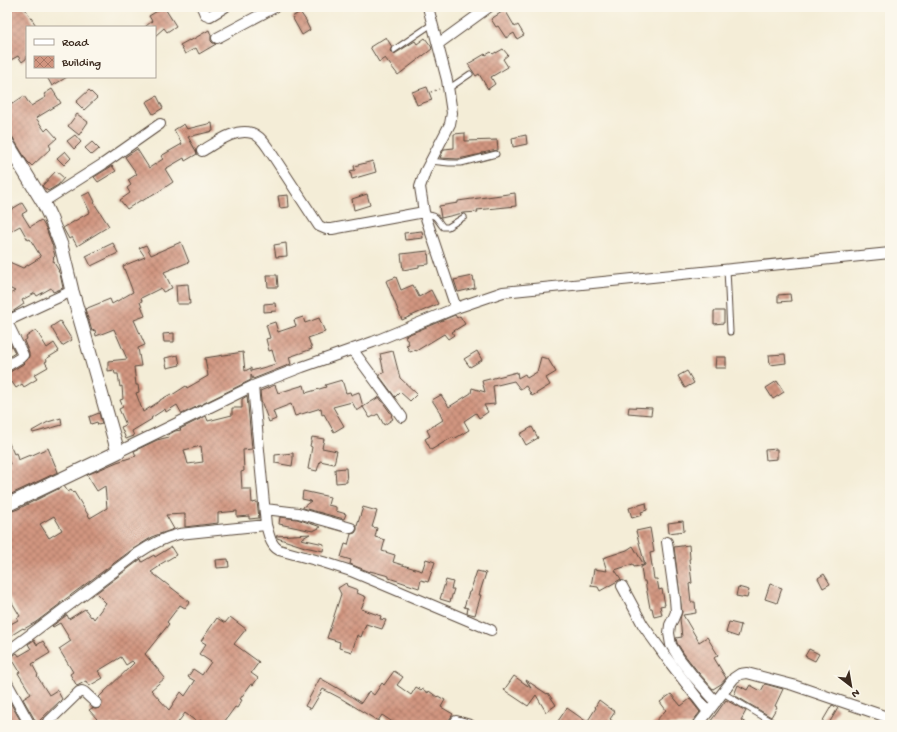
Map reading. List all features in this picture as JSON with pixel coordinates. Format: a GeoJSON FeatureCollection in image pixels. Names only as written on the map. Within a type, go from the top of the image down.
{"type":"FeatureCollection","features":[{"type":"Feature","properties":{"kind":"street"},"geometry":{"type":"LineString","coordinates":[[202,7],[205,14],[210,16],[225,7]]}},
{"type":"Feature","properties":{"kind":"street"},"geometry":{"type":"LineString","coordinates":[[217,38],[275,7]]}},
{"type":"Feature","properties":{"kind":"street"},"geometry":{"type":"LineString","coordinates":[[428,7],[447,80],[452,113],[450,124],[430,161],[420,187],[425,214],[456,308]]}},
{"type":"Feature","properties":{"kind":"street"},"geometry":{"type":"LineString","coordinates":[[438,44],[489,7]]}},
{"type":"Feature","properties":{"kind":"street"},"geometry":{"type":"LineString","coordinates":[[43,202],[103,164],[160,124]]}},
{"type":"Feature","properties":{"kind":"street"},"geometry":{"type":"LineString","coordinates":[[202,150],[232,134],[243,132],[252,133],[262,140],[268,148],[319,226],[326,229],[425,214]]}},
{"type":"Feature","properties":{"kind":"street"},"geometry":{"type":"LineString","coordinates":[[7,143],[43,202],[61,245],[72,292],[118,452]]}},
{"type":"Feature","properties":{"kind":"street"},"geometry":{"type":"LineString","coordinates":[[7,505],[253,386],[389,336],[456,308],[504,292],[890,253]]}},
{"type":"Feature","properties":{"kind":"street"},"geometry":{"type":"LineString","coordinates":[[7,366],[23,355],[7,322],[72,292]]}},
{"type":"Feature","properties":{"kind":"street"},"geometry":{"type":"LineString","coordinates":[[352,350],[402,417]]}},
{"type":"Feature","properties":{"kind":"street"},"geometry":{"type":"LineString","coordinates":[[253,386],[266,525],[274,548],[351,571],[491,630]]}},
{"type":"Feature","properties":{"kind":"street"},"geometry":{"type":"LineString","coordinates":[[265,509],[298,513],[351,528]]}},
{"type":"Feature","properties":{"kind":"street"},"geometry":{"type":"LineString","coordinates":[[7,652],[137,554],[154,543],[179,534],[266,525]]}},
{"type":"Feature","properties":{"kind":"street"},"geometry":{"type":"LineString","coordinates":[[667,542],[676,612],[670,625],[669,633],[671,645],[693,676],[716,702]]}},
{"type":"Feature","properties":{"kind":"street"},"geometry":{"type":"LineString","coordinates":[[622,586],[643,625],[708,712]]}},
{"type":"Feature","properties":{"kind":"street"},"geometry":{"type":"LineString","coordinates":[[698,725],[734,678],[740,674],[747,673],[793,685],[890,718]]}},
{"type":"Feature","properties":{"kind":"street"},"geometry":{"type":"LineString","coordinates":[[7,683],[30,725]]}},
{"type":"Feature","properties":{"kind":"street"},"geometry":{"type":"LineString","coordinates":[[45,725],[79,692],[84,692],[96,703]]}},
{"type":"Feature","properties":{"kind":"street"},"geometry":{"type":"LineString","coordinates":[[456,721],[470,725]]}},
{"type":"Feature","properties":{"kind":"lane"},"geometry":{"type":"LineString","coordinates":[[394,50],[432,24]]}},
{"type":"Feature","properties":{"kind":"lane"},"geometry":{"type":"LineString","coordinates":[[448,89],[470,74]]}},
{"type":"Feature","properties":{"kind":"lane"},"geometry":{"type":"LineString","coordinates":[[430,161],[461,163],[496,154]]}},
{"type":"Feature","properties":{"kind":"lane"},"geometry":{"type":"LineString","coordinates":[[425,214],[434,215],[443,227],[448,227],[464,217]]}},
{"type":"Feature","properties":{"kind":"lane"},"geometry":{"type":"LineString","coordinates":[[726,269],[730,332]]}},
{"type":"Feature","properties":{"kind":"lane"},"geometry":{"type":"LineString","coordinates":[[723,693],[777,725]]}},
{"type":"Feature","properties":{"kind":"building"},"geometry":{"type":"Polygon","coordinates":[[[15,7],[24,7],[36,26],[26,26],[26,59],[22,62],[18,56],[7,62],[7,12],[15,7]]]}},
{"type":"Feature","properties":{"kind":"building"},"geometry":{"type":"Polygon","coordinates":[[[164,7],[176,26],[167,32],[164,28],[156,35],[156,26],[146,26],[152,21],[149,16],[164,7]]]}},
{"type":"Feature","properties":{"kind":"building"},"geometry":{"type":"Polygon","coordinates":[[[505,10],[515,27],[518,25],[524,35],[517,39],[514,33],[506,38],[498,26],[496,27],[491,19],[505,10]]]}},
{"type":"Feature","properties":{"kind":"building"},"geometry":{"type":"Polygon","coordinates":[[[300,12],[307,22],[310,30],[302,35],[292,17],[300,12]]]}},
{"type":"Feature","properties":{"kind":"building"},"geometry":{"type":"Polygon","coordinates":[[[209,30],[211,41],[216,44],[199,54],[196,48],[185,54],[180,45],[209,30]]]}},
{"type":"Feature","properties":{"kind":"building"},"geometry":{"type":"Polygon","coordinates":[[[386,37],[392,47],[390,51],[393,54],[415,41],[417,44],[425,38],[432,49],[398,75],[385,58],[379,62],[370,47],[386,37]]]}},
{"type":"Feature","properties":{"kind":"building"},"geometry":{"type":"Polygon","coordinates":[[[503,49],[508,55],[503,59],[508,67],[491,77],[495,84],[488,89],[479,74],[476,76],[468,64],[485,54],[486,55],[491,52],[493,54],[503,49]]]}},
{"type":"Feature","properties":{"kind":"building"},"geometry":{"type":"Polygon","coordinates":[[[48,78],[65,78],[52,86],[48,78]]]}},
{"type":"Feature","properties":{"kind":"building"},"geometry":{"type":"Polygon","coordinates":[[[427,87],[432,100],[417,105],[412,92],[427,87]]]}},
{"type":"Feature","properties":{"kind":"building"},"geometry":{"type":"Polygon","coordinates":[[[52,89],[61,103],[36,118],[45,131],[48,128],[57,138],[49,145],[51,148],[32,166],[27,161],[7,128],[7,97],[12,104],[24,96],[31,106],[46,97],[44,94],[52,89]]]}},
{"type":"Feature","properties":{"kind":"building"},"geometry":{"type":"Polygon","coordinates":[[[89,90],[97,98],[84,110],[76,102],[89,90]]]}},
{"type":"Feature","properties":{"kind":"building"},"geometry":{"type":"Polygon","coordinates":[[[157,96],[163,108],[153,114],[146,102],[157,96]]]}},
{"type":"Feature","properties":{"kind":"building"},"geometry":{"type":"Polygon","coordinates":[[[77,114],[88,122],[79,135],[68,126],[77,114]]]}},
{"type":"Feature","properties":{"kind":"building"},"geometry":{"type":"Polygon","coordinates":[[[212,123],[213,131],[188,137],[197,154],[185,161],[184,158],[165,169],[173,182],[155,194],[142,201],[141,200],[127,209],[120,200],[130,193],[127,188],[131,185],[128,180],[137,174],[125,157],[137,149],[149,168],[163,159],[161,156],[182,144],[174,130],[184,124],[187,129],[212,123]]]}},
{"type":"Feature","properties":{"kind":"building"},"geometry":{"type":"Polygon","coordinates":[[[465,133],[465,141],[497,140],[498,150],[458,159],[440,158],[444,149],[454,148],[454,134],[465,133]]]}},
{"type":"Feature","properties":{"kind":"building"},"geometry":{"type":"Polygon","coordinates":[[[75,135],[81,142],[74,149],[67,141],[75,135]]]}},
{"type":"Feature","properties":{"kind":"building"},"geometry":{"type":"Polygon","coordinates":[[[526,135],[527,144],[513,147],[512,138],[526,135]]]}},
{"type":"Feature","properties":{"kind":"building"},"geometry":{"type":"Polygon","coordinates":[[[92,142],[99,149],[92,155],[85,148],[92,142]]]}},
{"type":"Feature","properties":{"kind":"building"},"geometry":{"type":"Polygon","coordinates":[[[65,151],[71,158],[64,165],[57,158],[65,151]]]}},
{"type":"Feature","properties":{"kind":"building"},"geometry":{"type":"Polygon","coordinates":[[[373,161],[376,172],[352,179],[350,171],[355,170],[354,166],[373,161]]]}},
{"type":"Feature","properties":{"kind":"building"},"geometry":{"type":"Polygon","coordinates":[[[112,166],[116,171],[98,182],[94,177],[112,166]]]}},
{"type":"Feature","properties":{"kind":"building"},"geometry":{"type":"Polygon","coordinates":[[[56,171],[64,178],[58,185],[48,191],[42,186],[56,171]]]}},
{"type":"Feature","properties":{"kind":"building"},"geometry":{"type":"Polygon","coordinates":[[[90,192],[95,202],[94,203],[109,226],[77,246],[72,237],[69,239],[63,228],[90,212],[82,196],[90,192]]]}},
{"type":"Feature","properties":{"kind":"building"},"geometry":{"type":"Polygon","coordinates":[[[515,193],[516,206],[477,210],[478,212],[463,213],[441,218],[439,206],[458,203],[458,201],[515,193]]]}},
{"type":"Feature","properties":{"kind":"building"},"geometry":{"type":"Polygon","coordinates":[[[367,194],[370,205],[354,210],[352,199],[367,194]]]}},
{"type":"Feature","properties":{"kind":"building"},"geometry":{"type":"Polygon","coordinates":[[[288,195],[289,207],[280,208],[278,196],[288,195]]]}},
{"type":"Feature","properties":{"kind":"building"},"geometry":{"type":"Polygon","coordinates":[[[22,203],[27,211],[22,214],[30,227],[41,220],[46,228],[55,256],[53,261],[59,271],[63,288],[53,292],[51,288],[37,296],[35,293],[22,300],[24,304],[12,312],[7,304],[7,296],[15,291],[7,287],[7,261],[23,268],[41,257],[30,239],[28,240],[20,226],[7,233],[7,212],[22,203]]]}},
{"type":"Feature","properties":{"kind":"building"},"geometry":{"type":"Polygon","coordinates":[[[422,231],[423,238],[405,240],[404,233],[422,231]]]}},
{"type":"Feature","properties":{"kind":"building"},"geometry":{"type":"Polygon","coordinates":[[[181,242],[189,262],[164,272],[172,288],[163,292],[161,288],[141,298],[142,301],[140,302],[145,316],[134,320],[145,345],[138,348],[141,366],[134,367],[136,385],[138,385],[139,392],[136,393],[143,412],[160,400],[171,394],[172,395],[186,386],[187,388],[208,376],[205,358],[243,352],[245,371],[251,368],[251,371],[276,364],[272,350],[269,351],[266,339],[270,338],[266,325],[275,322],[278,332],[296,326],[294,320],[303,317],[305,323],[319,318],[325,332],[308,338],[312,349],[289,357],[291,364],[253,379],[251,375],[251,380],[182,414],[177,405],[166,412],[165,409],[132,431],[134,436],[126,439],[121,427],[126,425],[119,409],[123,407],[120,400],[123,399],[122,386],[120,387],[118,374],[115,374],[114,370],[108,371],[108,361],[127,359],[114,329],[96,336],[95,330],[92,331],[85,309],[110,299],[112,304],[133,292],[123,266],[145,257],[139,248],[146,245],[151,255],[181,242]]]}},
{"type":"Feature","properties":{"kind":"building"},"geometry":{"type":"Polygon","coordinates":[[[113,243],[118,253],[91,266],[86,256],[113,243]]]}},
{"type":"Feature","properties":{"kind":"building"},"geometry":{"type":"Polygon","coordinates":[[[286,243],[287,256],[276,257],[274,245],[286,243]]]}},
{"type":"Feature","properties":{"kind":"building"},"geometry":{"type":"Polygon","coordinates":[[[428,251],[429,264],[419,265],[419,267],[403,270],[401,254],[428,251]]]}},
{"type":"Feature","properties":{"kind":"building"},"geometry":{"type":"Polygon","coordinates":[[[267,275],[277,275],[278,287],[268,287],[267,275]]]}},
{"type":"Feature","properties":{"kind":"building"},"geometry":{"type":"Polygon","coordinates":[[[473,276],[475,288],[458,292],[454,280],[473,276]]]}},
{"type":"Feature","properties":{"kind":"building"},"geometry":{"type":"Polygon","coordinates":[[[396,277],[401,290],[413,285],[419,297],[431,290],[438,304],[402,320],[386,281],[396,277]]]}},
{"type":"Feature","properties":{"kind":"building"},"geometry":{"type":"Polygon","coordinates":[[[188,284],[190,304],[177,304],[176,285],[188,284]]]}},
{"type":"Feature","properties":{"kind":"building"},"geometry":{"type":"Polygon","coordinates":[[[790,294],[791,301],[778,302],[778,295],[790,294]]]}},
{"type":"Feature","properties":{"kind":"building"},"geometry":{"type":"Polygon","coordinates":[[[275,303],[276,311],[264,312],[264,304],[275,303]]]}},
{"type":"Feature","properties":{"kind":"building"},"geometry":{"type":"Polygon","coordinates":[[[714,311],[724,311],[724,323],[714,324],[714,311]]]}},
{"type":"Feature","properties":{"kind":"building"},"geometry":{"type":"Polygon","coordinates":[[[455,315],[457,318],[460,316],[465,324],[452,332],[454,335],[448,339],[444,334],[416,351],[410,352],[406,345],[409,344],[405,336],[455,315]]]}},
{"type":"Feature","properties":{"kind":"building"},"geometry":{"type":"Polygon","coordinates":[[[60,321],[72,340],[62,346],[51,327],[60,321]]]}},
{"type":"Feature","properties":{"kind":"building"},"geometry":{"type":"Polygon","coordinates":[[[36,330],[47,348],[54,343],[59,351],[46,359],[47,361],[45,362],[48,367],[34,375],[37,379],[24,387],[22,384],[16,388],[12,382],[7,386],[7,372],[10,372],[23,364],[28,359],[29,353],[24,341],[27,339],[26,337],[36,330]]]}},
{"type":"Feature","properties":{"kind":"building"},"geometry":{"type":"Polygon","coordinates":[[[174,333],[174,342],[164,342],[163,334],[174,333]]]}},
{"type":"Feature","properties":{"kind":"building"},"geometry":{"type":"Polygon","coordinates":[[[7,337],[15,353],[7,358],[7,337]]]}},
{"type":"Feature","properties":{"kind":"building"},"geometry":{"type":"Polygon","coordinates":[[[393,351],[400,378],[417,394],[410,401],[400,392],[395,397],[378,374],[384,373],[380,354],[393,351]]]}},
{"type":"Feature","properties":{"kind":"building"},"geometry":{"type":"Polygon","coordinates":[[[477,351],[482,360],[470,367],[464,359],[477,351]]]}},
{"type":"Feature","properties":{"kind":"building"},"geometry":{"type":"Polygon","coordinates":[[[785,354],[786,363],[770,365],[769,355],[785,354]]]}},
{"type":"Feature","properties":{"kind":"building"},"geometry":{"type":"Polygon","coordinates":[[[178,355],[180,365],[167,368],[165,358],[178,355]]]}},
{"type":"Feature","properties":{"kind":"building"},"geometry":{"type":"Polygon","coordinates":[[[541,357],[548,359],[556,372],[546,378],[550,385],[532,396],[526,386],[520,389],[514,381],[493,386],[495,404],[484,405],[488,412],[479,418],[476,413],[464,421],[469,430],[454,439],[453,437],[431,450],[425,439],[430,436],[427,430],[443,420],[432,400],[441,395],[449,407],[471,393],[472,388],[485,392],[482,381],[517,372],[518,378],[525,374],[527,378],[537,372],[541,357]]]}},
{"type":"Feature","properties":{"kind":"building"},"geometry":{"type":"Polygon","coordinates":[[[716,357],[726,357],[726,368],[715,368],[716,357]]]}},
{"type":"Feature","properties":{"kind":"building"},"geometry":{"type":"Polygon","coordinates":[[[687,371],[694,383],[685,388],[678,376],[687,371]]]}},
{"type":"Feature","properties":{"kind":"building"},"geometry":{"type":"Polygon","coordinates":[[[342,380],[346,393],[350,392],[351,395],[359,392],[363,407],[357,411],[352,402],[333,407],[344,426],[334,432],[324,414],[322,415],[321,408],[295,416],[291,404],[273,411],[276,419],[269,422],[261,401],[260,391],[275,385],[278,393],[304,385],[306,393],[342,380]]]}},
{"type":"Feature","properties":{"kind":"building"},"geometry":{"type":"Polygon","coordinates":[[[777,381],[784,392],[773,399],[766,388],[777,381]]]}},
{"type":"Feature","properties":{"kind":"building"},"geometry":{"type":"Polygon","coordinates":[[[247,396],[252,449],[243,450],[244,471],[241,472],[242,489],[251,489],[252,503],[257,502],[259,518],[249,519],[249,516],[237,517],[237,511],[218,513],[218,523],[185,527],[185,514],[166,515],[174,529],[154,536],[133,549],[36,622],[24,629],[23,628],[7,638],[7,626],[18,620],[17,618],[20,616],[7,594],[7,574],[10,572],[7,566],[7,513],[64,486],[68,492],[71,490],[73,493],[74,492],[90,518],[107,508],[105,486],[97,491],[87,475],[117,462],[136,456],[134,451],[157,440],[169,437],[168,435],[175,431],[181,430],[180,429],[206,416],[208,421],[232,415],[232,408],[242,408],[242,399],[247,396]],[[201,446],[184,450],[188,464],[203,462],[201,446]],[[54,516],[40,524],[49,538],[62,530],[54,516]]]}},
{"type":"Feature","properties":{"kind":"building"},"geometry":{"type":"Polygon","coordinates":[[[379,397],[392,415],[391,416],[393,419],[384,425],[378,414],[370,418],[363,407],[379,397]]]}},
{"type":"Feature","properties":{"kind":"building"},"geometry":{"type":"Polygon","coordinates":[[[629,407],[652,408],[651,415],[628,413],[629,407]]]}},
{"type":"Feature","properties":{"kind":"building"},"geometry":{"type":"Polygon","coordinates":[[[99,413],[102,424],[98,425],[97,422],[91,424],[89,417],[99,413]]]}},
{"type":"Feature","properties":{"kind":"building"},"geometry":{"type":"Polygon","coordinates":[[[61,418],[62,425],[33,433],[32,431],[48,422],[61,418]]]}},
{"type":"Feature","properties":{"kind":"building"},"geometry":{"type":"Polygon","coordinates":[[[532,427],[538,438],[526,445],[520,434],[532,427]]]}},
{"type":"Feature","properties":{"kind":"building"},"geometry":{"type":"Polygon","coordinates":[[[312,437],[324,439],[322,448],[337,451],[334,464],[320,461],[317,471],[308,469],[312,447],[310,446],[312,437]]]}},
{"type":"Feature","properties":{"kind":"building"},"geometry":{"type":"Polygon","coordinates":[[[7,439],[14,454],[16,453],[18,460],[48,448],[58,472],[7,496],[7,465],[10,464],[7,457],[7,439]]]}},
{"type":"Feature","properties":{"kind":"building"},"geometry":{"type":"Polygon","coordinates":[[[777,449],[777,459],[766,460],[765,450],[777,449]]]}},
{"type":"Feature","properties":{"kind":"building"},"geometry":{"type":"Polygon","coordinates":[[[293,453],[292,466],[275,463],[275,455],[293,453]]]}},
{"type":"Feature","properties":{"kind":"building"},"geometry":{"type":"Polygon","coordinates":[[[346,468],[347,482],[336,483],[335,469],[346,468]]]}},
{"type":"Feature","properties":{"kind":"building"},"geometry":{"type":"Polygon","coordinates":[[[303,491],[330,497],[328,505],[336,507],[336,511],[346,514],[344,519],[303,508],[311,501],[302,499],[303,491]]]}},
{"type":"Feature","properties":{"kind":"building"},"geometry":{"type":"Polygon","coordinates":[[[646,503],[647,510],[641,512],[642,515],[632,518],[629,508],[646,503]]]}},
{"type":"Feature","properties":{"kind":"building"},"geometry":{"type":"Polygon","coordinates":[[[363,507],[377,511],[372,527],[377,528],[375,537],[385,540],[382,551],[395,555],[393,562],[422,571],[426,559],[435,562],[428,582],[421,580],[419,588],[389,578],[389,576],[370,572],[350,564],[351,560],[341,557],[345,544],[348,545],[351,534],[355,533],[357,530],[363,507]]]}},
{"type":"Feature","properties":{"kind":"building"},"geometry":{"type":"Polygon","coordinates":[[[280,517],[297,519],[321,527],[313,531],[279,524],[280,517]]]}},
{"type":"Feature","properties":{"kind":"building"},"geometry":{"type":"Polygon","coordinates":[[[683,521],[684,531],[669,533],[668,523],[683,521]]]}},
{"type":"Feature","properties":{"kind":"building"},"geometry":{"type":"Polygon","coordinates":[[[650,528],[654,552],[650,553],[654,579],[657,579],[659,590],[662,589],[665,605],[660,606],[662,615],[654,617],[652,608],[650,608],[645,581],[643,581],[641,567],[645,565],[636,531],[650,528]]]}},
{"type":"Feature","properties":{"kind":"building"},"geometry":{"type":"Polygon","coordinates":[[[310,534],[301,539],[324,544],[323,551],[305,547],[277,538],[276,536],[310,534]]]}},
{"type":"Feature","properties":{"kind":"building"},"geometry":{"type":"Polygon","coordinates":[[[689,545],[692,583],[689,584],[691,602],[695,602],[696,613],[683,615],[699,642],[707,637],[718,655],[714,658],[726,678],[721,684],[713,689],[684,654],[677,643],[676,638],[682,637],[680,619],[682,612],[674,547],[689,545]]]}},
{"type":"Feature","properties":{"kind":"building"},"geometry":{"type":"Polygon","coordinates":[[[633,546],[644,565],[634,567],[633,564],[615,570],[621,579],[600,591],[598,587],[591,586],[594,569],[607,571],[603,558],[627,550],[633,546]]]}},
{"type":"Feature","properties":{"kind":"building"},"geometry":{"type":"Polygon","coordinates":[[[171,547],[176,555],[159,565],[160,566],[151,572],[190,602],[185,608],[180,605],[167,622],[169,624],[145,654],[165,678],[151,690],[169,710],[181,692],[185,696],[195,681],[188,677],[193,669],[202,675],[211,662],[199,654],[206,644],[201,641],[217,618],[225,623],[230,617],[246,629],[234,644],[259,662],[251,673],[258,678],[253,685],[251,684],[240,699],[242,700],[237,708],[235,707],[222,725],[208,725],[200,720],[198,723],[185,713],[176,725],[91,725],[97,719],[89,710],[92,708],[100,708],[102,701],[99,697],[134,663],[132,661],[126,665],[121,657],[98,671],[103,678],[89,686],[86,681],[77,686],[70,674],[73,672],[59,649],[71,641],[60,623],[53,627],[52,626],[67,615],[69,619],[85,609],[94,619],[106,603],[96,593],[141,559],[142,562],[154,555],[155,557],[171,547]]]}},
{"type":"Feature","properties":{"kind":"building"},"geometry":{"type":"Polygon","coordinates":[[[228,559],[229,567],[217,568],[216,560],[228,559]]]}},
{"type":"Feature","properties":{"kind":"building"},"geometry":{"type":"Polygon","coordinates":[[[477,571],[486,573],[475,615],[467,613],[468,608],[464,607],[477,571]]]}},
{"type":"Feature","properties":{"kind":"building"},"geometry":{"type":"Polygon","coordinates":[[[824,574],[830,584],[823,588],[818,578],[824,574]]]}},
{"type":"Feature","properties":{"kind":"building"},"geometry":{"type":"Polygon","coordinates":[[[446,580],[453,582],[451,589],[454,589],[450,602],[440,599],[446,580]]]}},
{"type":"Feature","properties":{"kind":"building"},"geometry":{"type":"Polygon","coordinates":[[[346,583],[347,586],[358,590],[357,593],[366,597],[361,609],[381,616],[380,619],[386,620],[382,629],[366,624],[361,637],[357,635],[352,652],[339,648],[340,642],[327,638],[341,594],[338,588],[346,583]]]}},
{"type":"Feature","properties":{"kind":"building"},"geometry":{"type":"Polygon","coordinates":[[[770,584],[782,588],[777,603],[765,599],[770,584]]]}},
{"type":"Feature","properties":{"kind":"building"},"geometry":{"type":"Polygon","coordinates":[[[738,587],[749,590],[747,598],[736,596],[738,587]]]}},
{"type":"Feature","properties":{"kind":"building"},"geometry":{"type":"Polygon","coordinates":[[[729,622],[741,625],[738,637],[726,633],[729,622]]]}},
{"type":"Feature","properties":{"kind":"building"},"geometry":{"type":"Polygon","coordinates":[[[34,640],[37,645],[43,641],[50,653],[32,664],[38,675],[37,676],[49,695],[57,690],[62,699],[40,720],[39,725],[36,725],[36,722],[23,699],[31,694],[18,673],[20,672],[11,657],[17,653],[19,656],[31,649],[28,644],[34,640]]]}},
{"type":"Feature","properties":{"kind":"building"},"geometry":{"type":"Polygon","coordinates":[[[809,649],[819,654],[815,661],[805,656],[809,649]]]}},
{"type":"Feature","properties":{"kind":"building"},"geometry":{"type":"Polygon","coordinates":[[[394,671],[403,677],[397,685],[411,695],[416,687],[428,693],[429,691],[437,697],[438,696],[445,700],[441,707],[453,714],[446,725],[397,725],[382,715],[378,721],[323,689],[311,709],[305,706],[320,678],[361,703],[369,691],[374,695],[382,683],[384,685],[394,671]]]}},
{"type":"Feature","properties":{"kind":"building"},"geometry":{"type":"Polygon","coordinates":[[[514,676],[531,688],[526,680],[547,694],[548,693],[556,705],[546,712],[536,695],[528,706],[504,690],[514,676]]]}},
{"type":"Feature","properties":{"kind":"building"},"geometry":{"type":"Polygon","coordinates":[[[765,684],[783,689],[775,706],[777,707],[771,717],[734,695],[738,685],[747,690],[750,685],[761,691],[765,684]]]}},
{"type":"Feature","properties":{"kind":"building"},"geometry":{"type":"Polygon","coordinates":[[[671,694],[681,706],[690,699],[700,712],[693,721],[692,725],[652,725],[666,710],[660,702],[671,694]]]}},
{"type":"Feature","properties":{"kind":"building"},"geometry":{"type":"Polygon","coordinates":[[[7,697],[23,725],[7,725],[7,697]]]}},
{"type":"Feature","properties":{"kind":"building"},"geometry":{"type":"Polygon","coordinates":[[[599,700],[615,712],[610,719],[617,725],[565,725],[558,721],[567,708],[587,722],[599,700]]]}},
{"type":"Feature","properties":{"kind":"building"},"geometry":{"type":"Polygon","coordinates":[[[726,700],[746,711],[741,720],[749,725],[708,725],[726,700]]]}},
{"type":"Feature","properties":{"kind":"building"},"geometry":{"type":"Polygon","coordinates":[[[832,705],[838,708],[828,725],[826,725],[822,722],[832,705]]]}}]}
